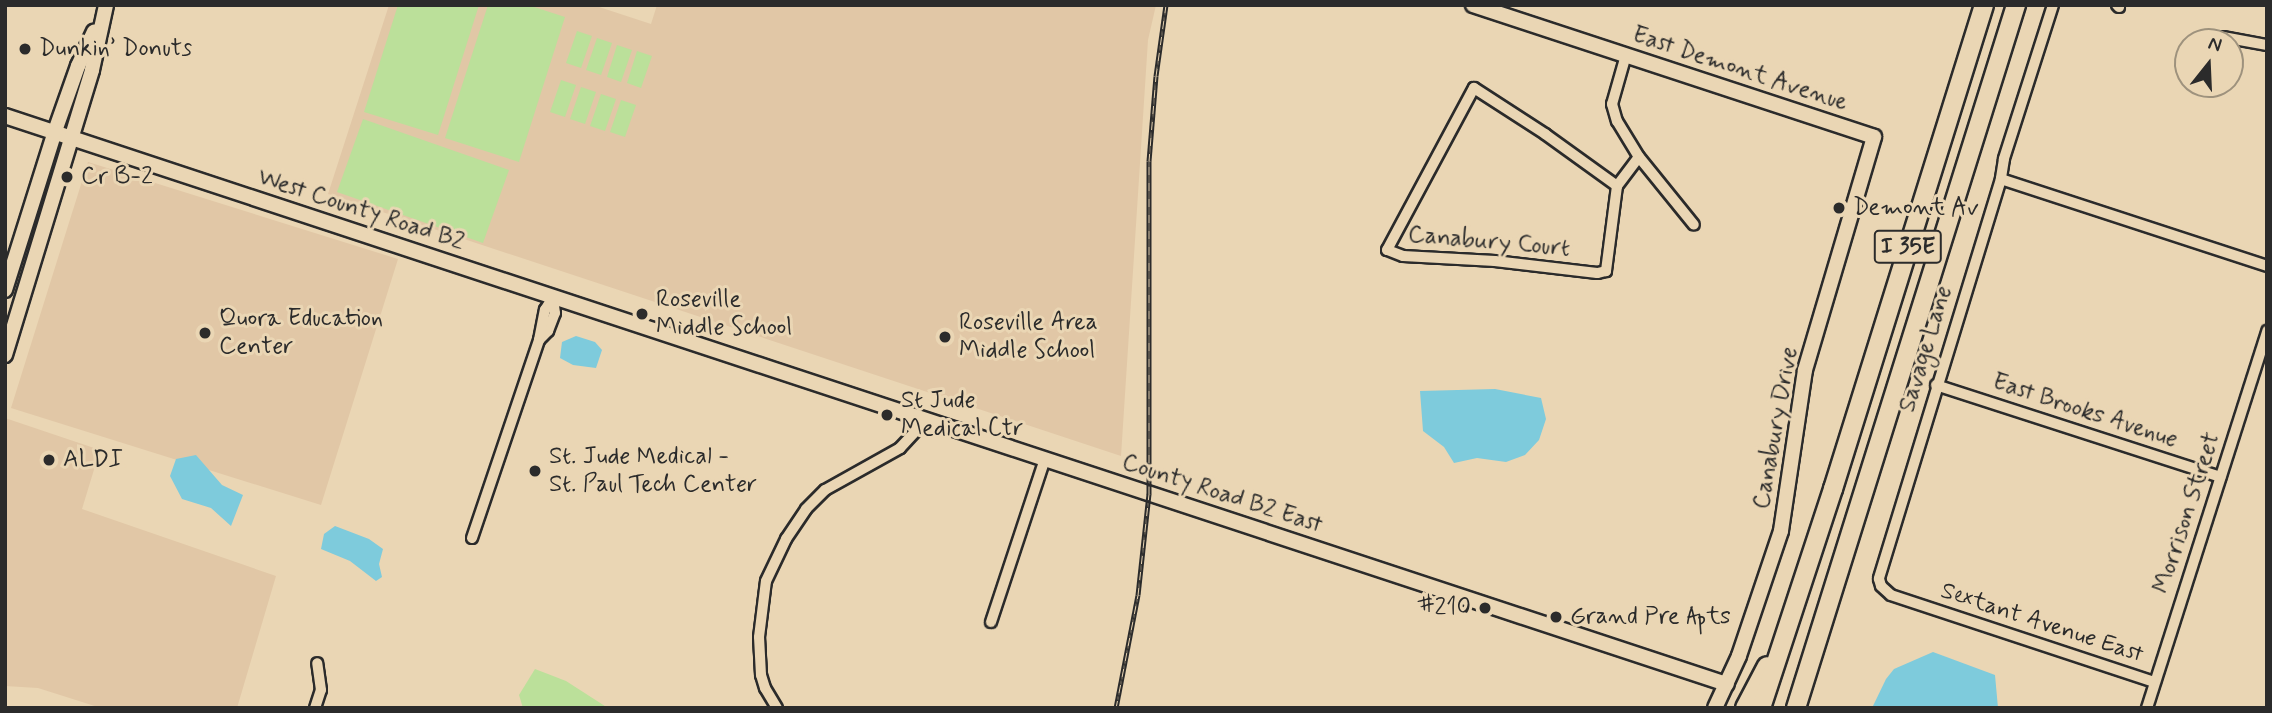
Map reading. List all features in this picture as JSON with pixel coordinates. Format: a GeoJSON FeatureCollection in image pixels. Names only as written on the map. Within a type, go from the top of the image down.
{"type":"FeatureCollection","features":[{"type":"Feature","properties":{"kind":"highway","name":"I 35E"},"geometry":{"type":"LineString","coordinates":[[1760,708],[1837,476],[1984,5]]}},
{"type":"Feature","properties":{"kind":"highway","name":"I 35E"},"geometry":{"type":"LineString","coordinates":[[1796,708],[2016,5]]}},
{"type":"Feature","properties":{"kind":"highway"},"geometry":{"type":"LineString","coordinates":[[1806,708],[1820,630]]}},
{"type":"Feature","properties":{"kind":"highway"},"geometry":{"type":"LineString","coordinates":[[1745,708],[1756,682],[1779,649]]}},
{"type":"Feature","properties":{"kind":"street","name":"East Demont Avenue"},"geometry":{"type":"LineString","coordinates":[[1473,5],[1874,137]]}},
{"type":"Feature","properties":{"kind":"street","name":"Savage Lane"},"geometry":{"type":"LineString","coordinates":[[1917,604],[1891,596],[1881,586],[1880,568],[2053,5]]}},
{"type":"Feature","properties":{"kind":"street"},"geometry":{"type":"LineString","coordinates":[[5,290],[9,267],[78,66],[106,6]]}},
{"type":"Feature","properties":{"kind":"street"},"geometry":{"type":"LineString","coordinates":[[5,355],[92,70],[106,6]]}},
{"type":"Feature","properties":{"kind":"street"},"geometry":{"type":"LineString","coordinates":[[2244,41],[2267,45]]}},
{"type":"Feature","properties":{"kind":"street"},"geometry":{"type":"LineString","coordinates":[[1626,55],[1612,104],[1617,121],[1639,157],[1694,225]]}},
{"type":"Feature","properties":{"kind":"street","name":"Canabury Court"},"geometry":{"type":"LineString","coordinates":[[1617,186],[1475,88],[1387,250],[1403,256],[1495,261],[1597,273],[1606,271],[1617,186],[1639,157]]}},
{"type":"Feature","properties":{"kind":"street","name":"West County Road B2"},"geometry":{"type":"LineString","coordinates":[[5,116],[703,347]]}},
{"type":"Feature","properties":{"kind":"street","name":"Canabury Drive"},"geometry":{"type":"LineString","coordinates":[[1715,708],[1727,684],[1781,531],[1805,370],[1874,137]]}},
{"type":"Feature","properties":{"kind":"street"},"geometry":{"type":"LineString","coordinates":[[2001,179],[2267,266]]}},
{"type":"Feature","properties":{"kind":"street"},"geometry":{"type":"LineString","coordinates":[[9,267],[29,273]]}},
{"type":"Feature","properties":{"kind":"street"},"geometry":{"type":"LineString","coordinates":[[472,538],[540,340],[545,310],[553,297]]}},
{"type":"Feature","properties":{"kind":"street","name":"Morrison Street"},"geometry":{"type":"LineString","coordinates":[[2147,708],[2267,331]]}},
{"type":"Feature","properties":{"kind":"street","name":"County Road B2 East"},"geometry":{"type":"LineString","coordinates":[[703,347],[1727,684]]}},
{"type":"Feature","properties":{"kind":"street","name":"East Brooks Avenue"},"geometry":{"type":"LineString","coordinates":[[1936,385],[2220,477]]}},
{"type":"Feature","properties":{"kind":"street"},"geometry":{"type":"LineString","coordinates":[[777,708],[761,675],[760,636],[766,581],[779,551],[806,509],[825,490],[900,448],[925,421]]}},
{"type":"Feature","properties":{"kind":"street"},"geometry":{"type":"LineString","coordinates":[[991,622],[1045,459]]}},
{"type":"Feature","properties":{"kind":"street","name":"Sextant Avenue East"},"geometry":{"type":"LineString","coordinates":[[1917,604],[2154,682]]}},
{"type":"Feature","properties":{"kind":"street"},"geometry":{"type":"LineString","coordinates":[[315,708],[321,690],[317,663]]}},
{"type":"Feature","properties":{"kind":"shaded area","name":"Roseville Area Middle School"},"geometry":{"type":"Polygon","coordinates":[[[389,5],[593,5],[651,24],[657,5],[1156,5],[1148,40],[1121,456],[328,194],[389,5]]]}},
{"type":"Feature","properties":{"kind":"shaded area","name":"Quora Education Center"},"geometry":{"type":"Polygon","coordinates":[[[88,162],[398,259],[321,505],[11,408],[88,162]]]}},
{"type":"Feature","properties":{"kind":"shaded area"},"geometry":{"type":"Polygon","coordinates":[[[5,418],[100,450],[82,509],[276,576],[237,708],[101,708],[38,688],[5,686],[5,418]]]}},
{"type":"Feature","properties":{"kind":"green space"},"geometry":{"type":"Polygon","coordinates":[[[398,5],[479,5],[438,135],[364,112],[398,5]]]}},
{"type":"Feature","properties":{"kind":"green space"},"geometry":{"type":"Polygon","coordinates":[[[488,5],[528,5],[565,17],[519,162],[445,138],[488,5]]]}},
{"type":"Feature","properties":{"kind":"green space"},"geometry":{"type":"Polygon","coordinates":[[[577,31],[592,36],[581,68],[566,63],[577,31]]]}},
{"type":"Feature","properties":{"kind":"green space"},"geometry":{"type":"Polygon","coordinates":[[[597,38],[612,43],[601,75],[586,70],[597,38]]]}},
{"type":"Feature","properties":{"kind":"green space"},"geometry":{"type":"Polygon","coordinates":[[[617,45],[632,50],[621,82],[607,77],[617,45]]]}},
{"type":"Feature","properties":{"kind":"green space"},"geometry":{"type":"Polygon","coordinates":[[[637,51],[652,56],[641,88],[627,83],[637,51]]]}},
{"type":"Feature","properties":{"kind":"green space"},"geometry":{"type":"Polygon","coordinates":[[[561,80],[576,85],[565,117],[550,112],[561,80]]]}},
{"type":"Feature","properties":{"kind":"green space"},"geometry":{"type":"Polygon","coordinates":[[[581,87],[596,92],[585,124],[570,119],[581,87]]]}},
{"type":"Feature","properties":{"kind":"green space"},"geometry":{"type":"Polygon","coordinates":[[[601,94],[616,99],[605,131],[590,126],[601,94]]]}},
{"type":"Feature","properties":{"kind":"green space"},"geometry":{"type":"Polygon","coordinates":[[[621,100],[636,105],[625,137],[610,132],[621,100]]]}},
{"type":"Feature","properties":{"kind":"green space"},"geometry":{"type":"Polygon","coordinates":[[[363,119],[509,170],[483,243],[337,192],[363,119]]]}},
{"type":"Feature","properties":{"kind":"green space"},"geometry":{"type":"Polygon","coordinates":[[[535,669],[566,681],[608,708],[523,708],[519,695],[535,669]]]}},
{"type":"Feature","properties":{"kind":"water"},"geometry":{"type":"Polygon","coordinates":[[[576,336],[595,342],[602,350],[596,368],[573,365],[560,358],[562,342],[576,336]]]}},
{"type":"Feature","properties":{"kind":"water"},"geometry":{"type":"Polygon","coordinates":[[[1495,389],[1541,398],[1546,419],[1539,440],[1525,455],[1506,462],[1477,458],[1454,463],[1444,447],[1423,431],[1420,391],[1495,389]]]}},
{"type":"Feature","properties":{"kind":"water"},"geometry":{"type":"Polygon","coordinates":[[[196,455],[222,485],[243,495],[231,526],[211,508],[182,499],[170,476],[176,459],[196,455]]]}},
{"type":"Feature","properties":{"kind":"water"},"geometry":{"type":"Polygon","coordinates":[[[335,526],[369,539],[383,549],[379,564],[382,577],[376,581],[350,561],[321,549],[324,534],[335,526]]]}},
{"type":"Feature","properties":{"kind":"water"},"geometry":{"type":"Polygon","coordinates":[[[1933,652],[1995,675],[1998,708],[1872,708],[1894,669],[1933,652]]]}},
{"type":"Feature","properties":{"kind":"railway"},"geometry":{"type":"LineString","coordinates":[[1116,708],[1138,595],[1149,494],[1149,161],[1156,76],[1166,5]]}},
{"type":"Feature","properties":{"kind":"place","name":"Dunkin’ Donuts"},"geometry":{"type":"Point","coordinates":[25,49]}},
{"type":"Feature","properties":{"kind":"place","name":"Cr B-2"},"geometry":{"type":"Point","coordinates":[67,177]}},
{"type":"Feature","properties":{"kind":"place","name":"Demont Av"},"geometry":{"type":"Point","coordinates":[1839,208]}},
{"type":"Feature","properties":{"kind":"place","name":"Roseville Middle School"},"geometry":{"type":"Point","coordinates":[642,314]}},
{"type":"Feature","properties":{"kind":"place","name":"Quora Education Center"},"geometry":{"type":"Point","coordinates":[205,333]}},
{"type":"Feature","properties":{"kind":"place","name":"Roseville Area Middle School"},"geometry":{"type":"Point","coordinates":[945,337]}},
{"type":"Feature","properties":{"kind":"place","name":"St Jude Medical Ctr"},"geometry":{"type":"Point","coordinates":[887,415]}},
{"type":"Feature","properties":{"kind":"place","name":"ALDI"},"geometry":{"type":"Point","coordinates":[49,460]}},
{"type":"Feature","properties":{"kind":"place","name":"St. Jude Medical - St. Paul Tech Center"},"geometry":{"type":"Point","coordinates":[535,471]}},
{"type":"Feature","properties":{"kind":"place","name":"#210"},"geometry":{"type":"Point","coordinates":[1485,608]}},
{"type":"Feature","properties":{"kind":"place","name":"Grand Pre Apts"},"geometry":{"type":"Point","coordinates":[1556,617]}}]}
